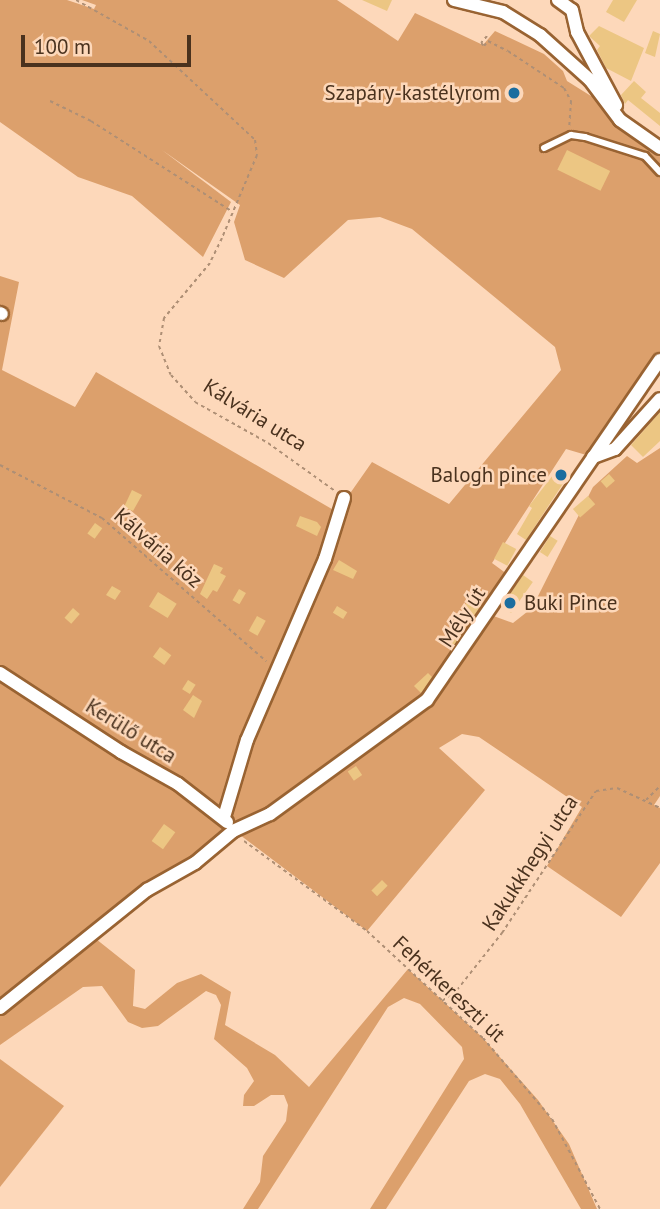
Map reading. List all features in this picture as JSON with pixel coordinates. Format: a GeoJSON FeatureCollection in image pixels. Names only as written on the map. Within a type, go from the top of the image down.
{"type":"FeatureCollection","features":[{"type":"Feature","properties":{"kind":"street"},"geometry":{"type":"LineString","coordinates":[[454,0],[485,3],[540,35],[590,80],[623,122],[660,148]]}},
{"type":"Feature","properties":{"kind":"street"},"geometry":{"type":"LineString","coordinates":[[558,0],[575,5],[577,32],[623,122]]}},
{"type":"Feature","properties":{"kind":"street","name":"Mély út"},"geometry":{"type":"LineString","coordinates":[[0,1007],[87,934],[147,890],[195,863],[233,831],[270,814],[433,694],[660,360]]}},
{"type":"Feature","properties":{"kind":"street"},"geometry":{"type":"LineString","coordinates":[[593,457],[615,449],[660,399]]}},
{"type":"Feature","properties":{"kind":"street"},"geometry":{"type":"LineString","coordinates":[[224,817],[247,740],[278,675],[340,520],[344,498]]}},
{"type":"Feature","properties":{"kind":"street","name":"Kerülő utca"},"geometry":{"type":"LineString","coordinates":[[0,674],[121,752],[178,783],[224,817],[233,831]]}},
{"type":"Feature","properties":{"kind":"lane"},"geometry":{"type":"LineString","coordinates":[[544,148],[571,135],[645,156],[660,172]]}},
{"type":"Feature","properties":{"kind":"path","name":"Kálvária utca"},"geometry":{"type":"LineString","coordinates":[[76,0],[149,41],[255,140],[257,155],[210,263],[160,326],[157,336],[165,361],[195,402],[268,443],[344,498]]}},
{"type":"Feature","properties":{"kind":"path"},"geometry":{"type":"LineString","coordinates":[[487,36],[484,46],[488,41],[508,51],[569,94],[571,135]]}},
{"type":"Feature","properties":{"kind":"path"},"geometry":{"type":"LineString","coordinates":[[50,101],[92,121],[232,212]]}},
{"type":"Feature","properties":{"kind":"path","name":"Kálvária köz"},"geometry":{"type":"LineString","coordinates":[[1,465],[102,518],[278,675]]}},
{"type":"Feature","properties":{"kind":"path","name":"Kakukkhegyi utca"},"geometry":{"type":"LineString","coordinates":[[441,1002],[457,990],[502,933],[590,797],[609,786],[660,808]]}},
{"type":"Feature","properties":{"kind":"path"},"geometry":{"type":"LineString","coordinates":[[644,800],[660,786]]}},
{"type":"Feature","properties":{"kind":"path","name":"Fehérkereszti út"},"geometry":{"type":"LineString","coordinates":[[233,831],[355,921],[483,1038],[538,1100],[569,1144],[600,1209]]}},
{"type":"Feature","properties":{"kind":"shaded area"},"geometry":{"type":"Polygon","coordinates":[[[0,0],[67,0],[94,9],[96,5],[82,0],[337,0],[398,41],[415,13],[483,45],[495,31],[544,54],[563,71],[567,81],[591,96],[599,90],[611,110],[660,148],[660,360],[593,457],[566,449],[492,563],[511,577],[488,614],[513,623],[532,608],[593,487],[627,456],[637,463],[660,448],[660,796],[654,805],[660,808],[660,863],[621,917],[547,866],[582,807],[479,737],[462,734],[439,748],[485,790],[367,931],[240,835],[141,901],[96,939],[135,970],[133,1006],[145,1009],[177,983],[201,974],[231,992],[225,1025],[275,1055],[309,1087],[408,969],[483,1038],[538,1100],[569,1144],[597,1209],[581,1209],[520,1104],[500,1079],[485,1074],[469,1081],[386,1209],[370,1209],[464,1059],[462,1047],[420,1004],[404,998],[388,1007],[258,1209],[243,1209],[260,1182],[263,1156],[286,1121],[288,1105],[284,1095],[271,1095],[254,1106],[243,1106],[244,1095],[254,1081],[247,1068],[214,1039],[221,1005],[216,995],[206,991],[158,1026],[142,1028],[128,1022],[102,986],[83,987],[0,1045],[0,276],[19,282],[2,370],[75,407],[96,372],[337,512],[372,462],[449,504],[561,370],[555,347],[412,229],[380,217],[348,220],[284,278],[245,260],[234,222],[240,205],[162,150],[231,202],[203,257],[132,196],[78,177],[0,122],[0,0]]]}},
{"type":"Feature","properties":{"kind":"shaded area"},"geometry":{"type":"Polygon","coordinates":[[[0,1059],[64,1106],[0,1187],[0,1059]]]}},
{"type":"Feature","properties":{"kind":"building"},"geometry":{"type":"Polygon","coordinates":[[[362,0],[392,0],[387,11],[362,0]]]}},
{"type":"Feature","properties":{"kind":"building"},"geometry":{"type":"Polygon","coordinates":[[[613,0],[637,0],[624,22],[606,12],[613,0]]]}},
{"type":"Feature","properties":{"kind":"building"},"geometry":{"type":"Polygon","coordinates":[[[599,26],[644,48],[631,81],[606,68],[597,50],[600,46],[589,36],[599,26]]]}},
{"type":"Feature","properties":{"kind":"building"},"geometry":{"type":"Polygon","coordinates":[[[653,31],[660,34],[655,57],[645,53],[653,31]]]}},
{"type":"Feature","properties":{"kind":"building"},"geometry":{"type":"Polygon","coordinates":[[[634,81],[646,92],[641,98],[660,113],[660,126],[628,100],[625,104],[621,95],[634,81]]]}},
{"type":"Feature","properties":{"kind":"building"},"geometry":{"type":"Polygon","coordinates":[[[567,150],[610,171],[600,191],[557,170],[567,150]]]}},
{"type":"Feature","properties":{"kind":"building"},"geometry":{"type":"Polygon","coordinates":[[[660,412],[660,441],[643,457],[631,445],[660,412]]]}},
{"type":"Feature","properties":{"kind":"building"},"geometry":{"type":"Polygon","coordinates":[[[560,466],[570,473],[526,540],[517,534],[532,508],[529,506],[560,466]]]}},
{"type":"Feature","properties":{"kind":"building"},"geometry":{"type":"Polygon","coordinates":[[[609,474],[615,481],[607,488],[601,481],[609,474]]]}},
{"type":"Feature","properties":{"kind":"building"},"geometry":{"type":"Polygon","coordinates":[[[132,490],[142,495],[133,511],[124,507],[132,490]]]}},
{"type":"Feature","properties":{"kind":"building"},"geometry":{"type":"Polygon","coordinates":[[[588,496],[595,504],[580,517],[573,509],[588,496]]]}},
{"type":"Feature","properties":{"kind":"building"},"geometry":{"type":"Polygon","coordinates":[[[300,516],[317,522],[321,527],[317,536],[296,526],[300,516]]]}},
{"type":"Feature","properties":{"kind":"building"},"geometry":{"type":"Polygon","coordinates":[[[95,523],[102,528],[95,539],[87,534],[95,523]]]}},
{"type":"Feature","properties":{"kind":"building"},"geometry":{"type":"Polygon","coordinates":[[[550,536],[558,541],[548,557],[540,552],[550,536]]]}},
{"type":"Feature","properties":{"kind":"building"},"geometry":{"type":"Polygon","coordinates":[[[503,542],[516,549],[507,566],[494,559],[503,542]]]}},
{"type":"Feature","properties":{"kind":"building"},"geometry":{"type":"Polygon","coordinates":[[[339,560],[357,571],[353,579],[333,570],[339,560]]]}},
{"type":"Feature","properties":{"kind":"building"},"geometry":{"type":"Polygon","coordinates":[[[214,564],[223,568],[220,573],[226,576],[217,592],[213,590],[207,599],[200,594],[214,564]]]}},
{"type":"Feature","properties":{"kind":"building"},"geometry":{"type":"Polygon","coordinates":[[[523,575],[533,582],[511,613],[501,606],[523,575]]]}},
{"type":"Feature","properties":{"kind":"building"},"geometry":{"type":"Polygon","coordinates":[[[112,586],[121,591],[115,600],[106,595],[112,586]]]}},
{"type":"Feature","properties":{"kind":"building"},"geometry":{"type":"Polygon","coordinates":[[[239,589],[246,593],[239,604],[232,600],[239,589]]]}},
{"type":"Feature","properties":{"kind":"building"},"geometry":{"type":"Polygon","coordinates":[[[158,592],[177,604],[168,618],[149,606],[158,592]]]}},
{"type":"Feature","properties":{"kind":"building"},"geometry":{"type":"Polygon","coordinates":[[[469,598],[481,605],[453,647],[448,644],[453,636],[449,634],[469,598]]]}},
{"type":"Feature","properties":{"kind":"building"},"geometry":{"type":"Polygon","coordinates":[[[337,606],[347,612],[343,619],[333,613],[337,606]]]}},
{"type":"Feature","properties":{"kind":"building"},"geometry":{"type":"Polygon","coordinates":[[[73,608],[80,614],[71,624],[64,618],[73,608]]]}},
{"type":"Feature","properties":{"kind":"building"},"geometry":{"type":"Polygon","coordinates":[[[257,616],[266,621],[258,636],[249,631],[257,616]]]}},
{"type":"Feature","properties":{"kind":"building"},"geometry":{"type":"Polygon","coordinates":[[[160,647],[171,655],[164,665],[153,657],[160,647]]]}},
{"type":"Feature","properties":{"kind":"building"},"geometry":{"type":"Polygon","coordinates":[[[428,673],[432,677],[421,693],[414,686],[428,673]]]}},
{"type":"Feature","properties":{"kind":"building"},"geometry":{"type":"Polygon","coordinates":[[[188,680],[196,685],[190,694],[182,689],[188,680]]]}},
{"type":"Feature","properties":{"kind":"building"},"geometry":{"type":"Polygon","coordinates":[[[193,695],[202,701],[194,718],[183,710],[193,695]]]}},
{"type":"Feature","properties":{"kind":"building"},"geometry":{"type":"Polygon","coordinates":[[[356,766],[362,775],[354,781],[348,772],[356,766]]]}},
{"type":"Feature","properties":{"kind":"building"},"geometry":{"type":"Polygon","coordinates":[[[164,824],[175,832],[163,849],[152,841],[164,824]]]}},
{"type":"Feature","properties":{"kind":"building"},"geometry":{"type":"Polygon","coordinates":[[[382,880],[388,886],[377,896],[371,891],[382,880]]]}},
{"type":"Feature","properties":{"kind":"place","name":"Szapáry-kastélyrom"},"geometry":{"type":"Point","coordinates":[514,93]}},
{"type":"Feature","properties":{"kind":"place","name":"Balogh pince"},"geometry":{"type":"Point","coordinates":[561,475]}},
{"type":"Feature","properties":{"kind":"place","name":"Buki Pince"},"geometry":{"type":"Point","coordinates":[510,603]}}]}
